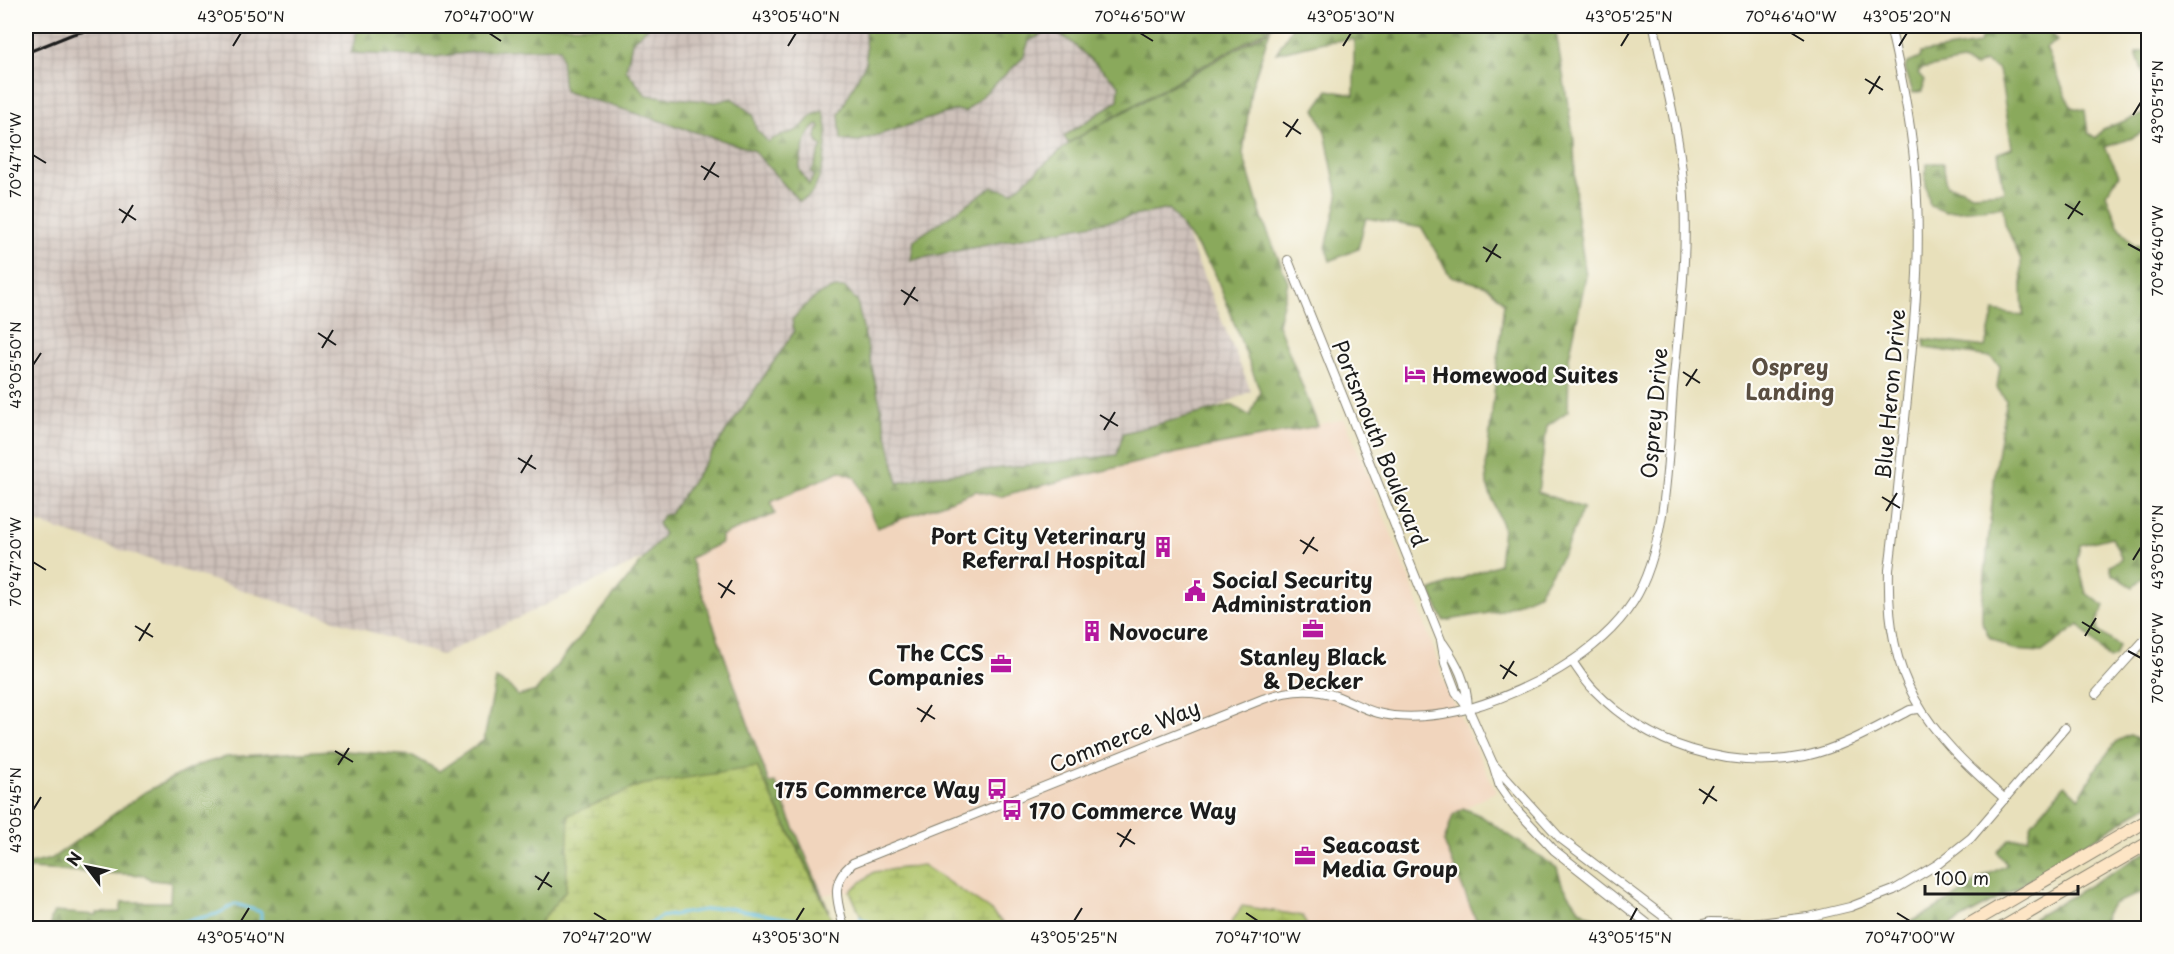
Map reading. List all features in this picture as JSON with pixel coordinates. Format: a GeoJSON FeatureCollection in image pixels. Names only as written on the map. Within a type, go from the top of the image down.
{"type":"FeatureCollection","features":[{"type":"Feature","properties":{"kind":"main road"},"geometry":{"type":"LineString","coordinates":[[1963,928],[2148,820]]}},
{"type":"Feature","properties":{"kind":"main road"},"geometry":{"type":"LineString","coordinates":[[2002,928],[2102,872],[2148,843]]}},
{"type":"Feature","properties":{"kind":"street","name":"Osprey Drive"},"geometry":{"type":"LineString","coordinates":[[1468,708],[1536,681],[1572,661],[1614,626],[1634,601],[1653,554],[1662,507],[1683,286],[1684,197],[1676,131],[1654,26]]}},
{"type":"Feature","properties":{"kind":"street","name":"Blue Heron Drive"},"geometry":{"type":"LineString","coordinates":[[1890,26],[1914,152],[1918,264],[1889,570],[1888,600],[1893,642],[1897,659],[1919,709],[1960,757],[2004,799]]}},
{"type":"Feature","properties":{"kind":"street"},"geometry":{"type":"LineString","coordinates":[[2146,26],[2148,32]]}},
{"type":"Feature","properties":{"kind":"street","name":"Portsmouth Boulevard"},"geometry":{"type":"LineString","coordinates":[[1288,260],[1441,640],[1456,662],[1467,690],[1468,708],[1493,764],[1500,787],[1543,840],[1653,928]]}},
{"type":"Feature","properties":{"kind":"street"},"geometry":{"type":"LineString","coordinates":[[2096,694],[2148,636]]}},
{"type":"Feature","properties":{"kind":"street"},"geometry":{"type":"LineString","coordinates":[[1572,661],[1594,690],[1626,717],[1668,741],[1723,758],[1774,760],[1806,755],[1851,740],[1910,710],[1919,709]]}},
{"type":"Feature","properties":{"kind":"street","name":"Commerce Way"},"geometry":{"type":"LineString","coordinates":[[844,928],[836,892],[840,879],[848,867],[860,860],[1277,694],[1295,690],[1322,692],[1377,713],[1398,716],[1424,715],[1468,708]]}},
{"type":"Feature","properties":{"kind":"street"},"geometry":{"type":"LineString","coordinates":[[1690,928],[1710,922],[1752,924],[1828,913],[1872,900],[1915,879],[1971,838],[2065,728]]}},
{"type":"Feature","properties":{"kind":"street","name":"Portsmouth Boulevard"},"geometry":{"type":"LineString","coordinates":[[1493,764],[1560,838],[1678,928]]}},
{"type":"Feature","properties":{"kind":"street","name":"Commerce Way"},"geometry":{"type":"LineString","coordinates":[[840,912],[850,928]]}},
{"type":"Feature","properties":{"kind":"shaded area"},"geometry":{"type":"Polygon","coordinates":[[[26,26],[1100,26],[1251,391],[1115,458],[889,495],[867,451],[441,655],[26,519],[26,26]]]}},
{"type":"Feature","properties":{"kind":"shaded area"},"geometry":{"type":"Polygon","coordinates":[[[1345,419],[1410,580],[1448,692],[1496,791],[1453,815],[1444,842],[1479,928],[1308,928],[1303,916],[1242,906],[1228,928],[1008,928],[989,910],[923,865],[874,872],[850,891],[822,895],[775,783],[769,784],[690,558],[720,543],[721,536],[775,514],[771,502],[841,471],[855,477],[877,528],[976,491],[1001,497],[1177,453],[1345,419]]]}},
{"type":"Feature","properties":{"kind":"green space"},"geometry":{"type":"Polygon","coordinates":[[[372,26],[649,26],[632,42],[626,70],[646,95],[716,102],[732,98],[753,115],[756,129],[768,142],[799,129],[813,115],[823,111],[827,141],[820,176],[811,194],[799,201],[753,150],[564,91],[560,48],[481,51],[435,57],[351,53],[358,28],[372,26]],[[819,124],[810,132],[801,157],[799,169],[809,185],[814,175],[811,173],[822,146],[816,137],[820,128],[819,124]]]}},
{"type":"Feature","properties":{"kind":"green space"},"geometry":{"type":"Polygon","coordinates":[[[865,26],[1273,26],[1068,143],[1064,136],[1118,101],[1119,85],[1070,41],[1051,30],[1029,41],[1023,58],[965,112],[956,110],[856,142],[841,140],[839,114],[866,62],[865,26]]]}},
{"type":"Feature","properties":{"kind":"green space"},"geometry":{"type":"Polygon","coordinates":[[[1293,26],[1555,26],[1574,141],[1576,210],[1586,276],[1569,358],[1568,411],[1547,426],[1538,492],[1583,508],[1565,551],[1538,594],[1500,611],[1444,621],[1430,591],[1499,564],[1503,528],[1487,485],[1486,467],[1504,302],[1487,286],[1450,276],[1422,228],[1366,218],[1358,249],[1330,261],[1326,248],[1338,197],[1325,132],[1315,109],[1328,90],[1354,95],[1354,39],[1324,42],[1276,53],[1293,26]]]}},
{"type":"Feature","properties":{"kind":"green space"},"geometry":{"type":"Polygon","coordinates":[[[1982,26],[2048,26],[2057,41],[2046,48],[2071,107],[2085,110],[2088,133],[2096,138],[2103,129],[2148,112],[2148,129],[2132,138],[2105,147],[2119,175],[2106,194],[2118,225],[2134,246],[2146,244],[2148,261],[2145,265],[2148,275],[2148,573],[2133,587],[2112,574],[2110,565],[2122,559],[2112,537],[2080,545],[2077,560],[2086,593],[2105,606],[2097,621],[2098,631],[2119,646],[2115,657],[2109,659],[2079,625],[2042,652],[2013,650],[1989,637],[1982,622],[1982,605],[1996,462],[2006,400],[1997,388],[2000,366],[1990,357],[1925,348],[1924,339],[1985,347],[1994,311],[2023,316],[2021,260],[2005,224],[2003,207],[1946,212],[1930,206],[1926,184],[1927,163],[1943,163],[1947,186],[1960,188],[1972,194],[2004,192],[1998,153],[2012,148],[1997,68],[1984,62],[1975,67],[1962,61],[1921,69],[1918,73],[1924,80],[1923,91],[1913,93],[1905,68],[1908,63],[1920,58],[1921,53],[1978,44],[1983,35],[1982,26]]]}},
{"type":"Feature","properties":{"kind":"green space"},"geometry":{"type":"Polygon","coordinates":[[[1270,30],[1251,89],[1243,154],[1262,218],[1288,282],[1278,324],[1318,426],[1177,453],[1001,497],[976,491],[877,528],[855,477],[840,471],[771,502],[775,514],[721,536],[721,543],[690,558],[769,783],[775,782],[829,911],[757,767],[570,815],[566,890],[536,928],[51,928],[54,912],[97,915],[97,913],[120,912],[122,902],[170,902],[171,882],[151,880],[144,875],[29,869],[26,865],[51,859],[145,792],[198,765],[226,757],[332,750],[413,756],[439,771],[484,740],[496,679],[509,686],[518,696],[536,691],[664,534],[658,524],[663,515],[670,514],[794,332],[792,320],[809,302],[830,289],[845,288],[857,301],[898,483],[923,477],[1117,455],[1123,433],[1232,405],[1250,416],[1260,391],[1214,271],[1169,209],[911,260],[914,240],[992,187],[1012,192],[1072,141],[1270,30]]]}},
{"type":"Feature","properties":{"kind":"green space"},"geometry":{"type":"Polygon","coordinates":[[[2144,51],[2148,54],[2148,87],[2136,53],[2144,51]]]}},
{"type":"Feature","properties":{"kind":"green space"},"geometry":{"type":"Polygon","coordinates":[[[2130,735],[2148,743],[2148,805],[2007,894],[1945,928],[1897,928],[1926,914],[1963,892],[1977,880],[2007,865],[1997,852],[2009,839],[2028,838],[2032,823],[2065,785],[2079,798],[2099,764],[2117,741],[2130,735]]]}},
{"type":"Feature","properties":{"kind":"green space"},"geometry":{"type":"Polygon","coordinates":[[[757,767],[836,928],[536,928],[566,890],[569,815],[641,785],[757,767]]]}},
{"type":"Feature","properties":{"kind":"green space"},"geometry":{"type":"Polygon","coordinates":[[[1463,808],[1481,816],[1557,868],[1562,884],[1580,910],[1608,925],[1641,928],[1479,928],[1444,842],[1453,815],[1463,808]]]}},
{"type":"Feature","properties":{"kind":"green space"},"geometry":{"type":"Polygon","coordinates":[[[2148,851],[2148,891],[2112,904],[2106,914],[2104,928],[2017,928],[2148,851]]]}},
{"type":"Feature","properties":{"kind":"green space"},"geometry":{"type":"Polygon","coordinates":[[[923,865],[990,910],[1008,928],[866,928],[850,891],[874,872],[923,865]]]}},
{"type":"Feature","properties":{"kind":"green space"},"geometry":{"type":"Polygon","coordinates":[[[1242,906],[1303,916],[1308,928],[1228,928],[1242,906]]]}},
{"type":"Feature","properties":{"kind":"waterway"},"geometry":{"type":"LineString","coordinates":[[98,928],[108,924],[170,925],[217,914],[236,904],[261,912],[261,928]]}},
{"type":"Feature","properties":{"kind":"waterway"},"geometry":{"type":"LineString","coordinates":[[645,928],[660,917],[723,907],[803,921],[808,928]]}},
{"type":"Feature","properties":{"kind":"waterway"},"geometry":{"type":"LineString","coordinates":[[860,918],[882,928]]}},
{"type":"Feature","properties":{"kind":"railway"},"geometry":{"type":"LineString","coordinates":[[26,53],[73,34],[106,26]]}},
{"type":"Feature","properties":{"kind":"place","name":"Homewood Suites"},"geometry":{"type":"Point","coordinates":[1415,374]}},
{"type":"Feature","properties":{"kind":"place","name":"Port City Veterinary Referral Hospital"},"geometry":{"type":"Point","coordinates":[1163,547]}},
{"type":"Feature","properties":{"kind":"place","name":"Social Security Administration"},"geometry":{"type":"Point","coordinates":[1195,591]}},
{"type":"Feature","properties":{"kind":"place","name":"Stanley Black & Decker"},"geometry":{"type":"Point","coordinates":[1313,629]}},
{"type":"Feature","properties":{"kind":"place","name":"Novocure"},"geometry":{"type":"Point","coordinates":[1092,631]}},
{"type":"Feature","properties":{"kind":"place","name":"The CCS Companies"},"geometry":{"type":"Point","coordinates":[1001,664]}},
{"type":"Feature","properties":{"kind":"place","name":"175 Commerce Way"},"geometry":{"type":"Point","coordinates":[997,789]}},
{"type":"Feature","properties":{"kind":"place","name":"170 Commerce Way"},"geometry":{"type":"Point","coordinates":[1012,810]}},
{"type":"Feature","properties":{"kind":"place","name":"Seacoast Media Group"},"geometry":{"type":"Point","coordinates":[1305,856]}},
{"type":"Feature","properties":{"kind":"district","name":"Osprey Landing"},"geometry":{"type":"Point","coordinates":[1790,378]}}]}
